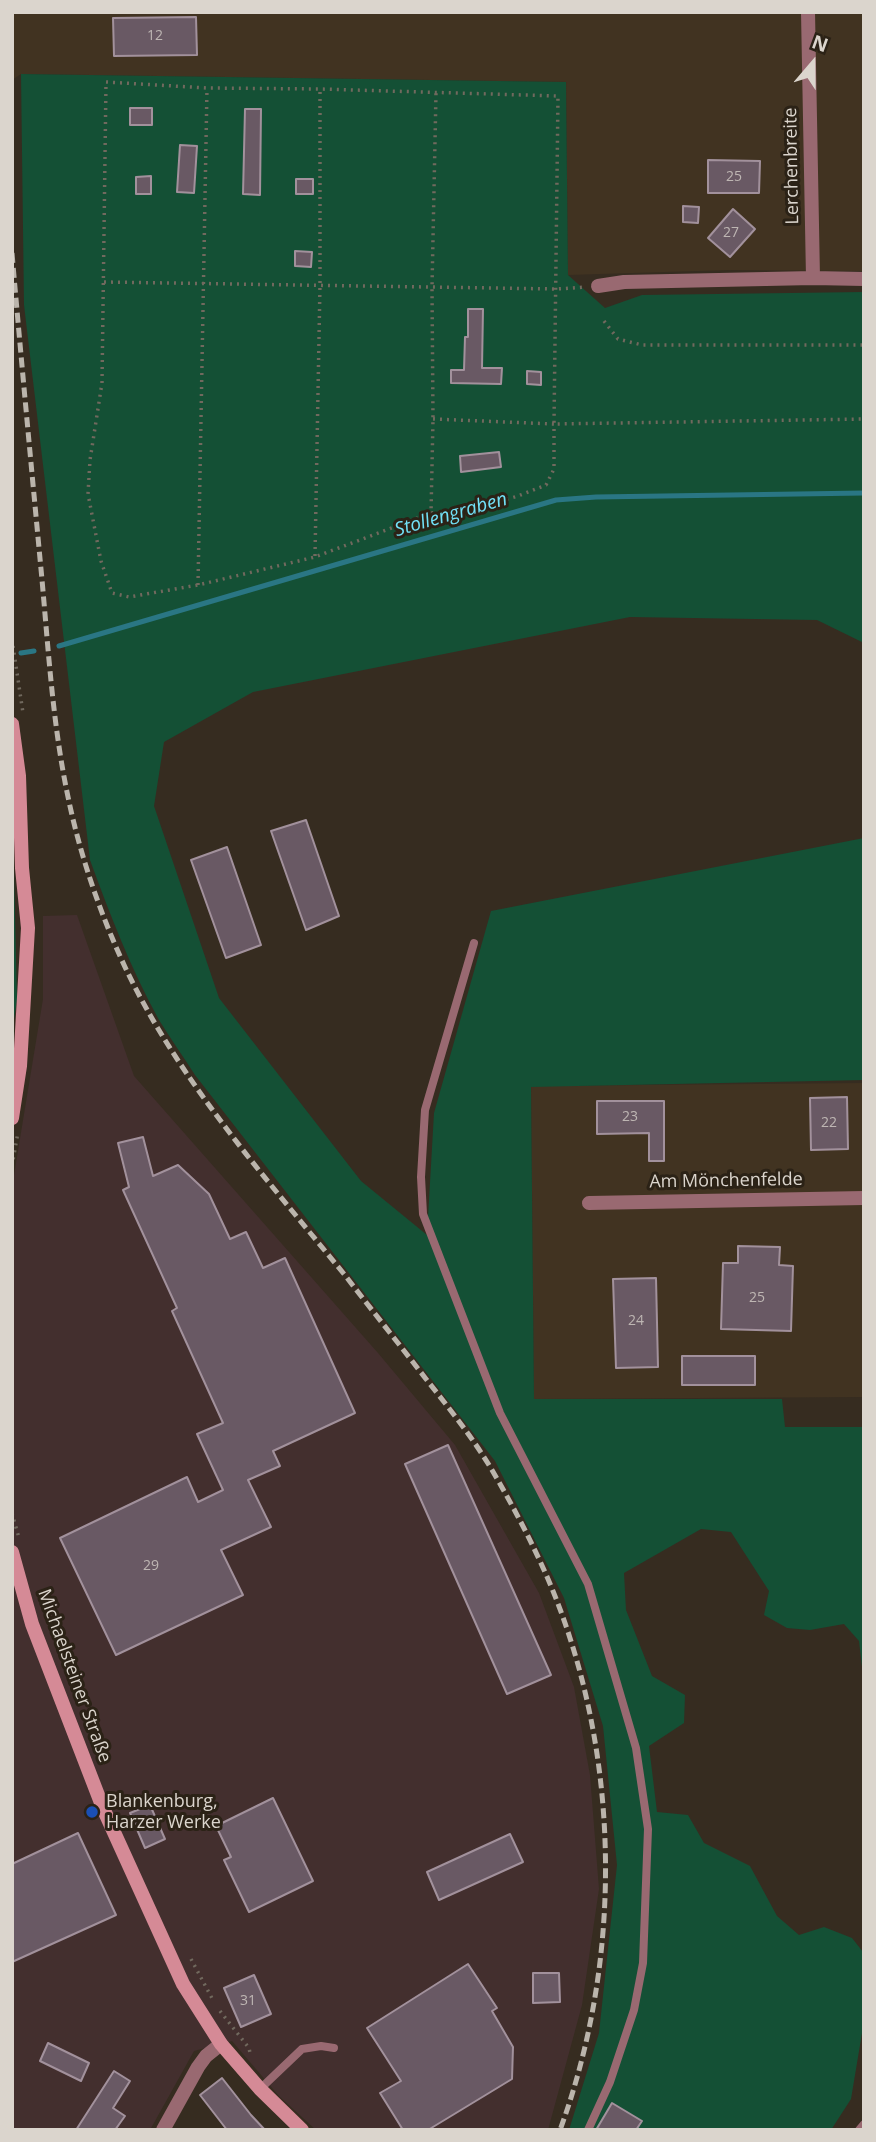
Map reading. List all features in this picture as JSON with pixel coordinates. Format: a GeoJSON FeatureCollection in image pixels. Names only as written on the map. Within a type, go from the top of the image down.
{"type":"FeatureCollection","features":[{"type":"Feature","properties":{"kind":"street","name":"Lerchenbreite"},"geometry":{"type":"LineString","coordinates":[[808,12],[813,278]]}},
{"type":"Feature","properties":{"kind":"street"},"geometry":{"type":"LineString","coordinates":[[598,286],[624,282],[864,279]]}},
{"type":"Feature","properties":{"kind":"street"},"geometry":{"type":"LineString","coordinates":[[12,724],[19,776],[22,868],[28,928],[20,1066],[12,1118]]}},
{"type":"Feature","properties":{"kind":"street","name":"Am Mönchenfelde"},"geometry":{"type":"LineString","coordinates":[[589,1203],[864,1198]]}},
{"type":"Feature","properties":{"kind":"street","name":"Michaelsteiner Straße"},"geometry":{"type":"LineString","coordinates":[[16,1547],[32,1624],[103,1808],[183,1984],[221,2044],[260,2089],[302,2130]]}},
{"type":"Feature","properties":{"kind":"street"},"geometry":{"type":"LineString","coordinates":[[163,2130],[205,2056],[221,2044]]}},
{"type":"Feature","properties":{"kind":"lane"},"geometry":{"type":"LineString","coordinates":[[474,943],[425,1110],[421,1177],[423,1214],[500,1413],[587,1584],[636,1748],[648,1829],[643,1963],[634,2010],[610,2082],[588,2130]]}},
{"type":"Feature","properties":{"kind":"lane"},"geometry":{"type":"LineString","coordinates":[[260,2089],[302,2049],[321,2046],[334,2048]]}},
{"type":"Feature","properties":{"kind":"lane"},"geometry":{"type":"LineString","coordinates":[[859,2130],[864,2124]]}},
{"type":"Feature","properties":{"kind":"path"},"geometry":{"type":"LineString","coordinates":[[106,82],[207,88],[558,96],[554,469],[546,485],[471,510],[431,513],[315,557],[198,585],[129,597],[112,593],[101,561],[88,494],[90,460],[102,383],[106,82]]}},
{"type":"Feature","properties":{"kind":"path"},"geometry":{"type":"LineString","coordinates":[[198,585],[207,88]]}},
{"type":"Feature","properties":{"kind":"path"},"geometry":{"type":"LineString","coordinates":[[315,557],[320,89]]}},
{"type":"Feature","properties":{"kind":"path"},"geometry":{"type":"LineString","coordinates":[[431,513],[436,93]]}},
{"type":"Feature","properties":{"kind":"path"},"geometry":{"type":"LineString","coordinates":[[104,282],[557,289],[598,286]]}},
{"type":"Feature","properties":{"kind":"path"},"geometry":{"type":"LineString","coordinates":[[604,321],[618,339],[642,345],[864,345]]}},
{"type":"Feature","properties":{"kind":"path"},"geometry":{"type":"LineString","coordinates":[[433,419],[554,424],[864,419]]}},
{"type":"Feature","properties":{"kind":"path"},"geometry":{"type":"LineString","coordinates":[[12,1513],[16,1547]]}},
{"type":"Feature","properties":{"kind":"path"},"geometry":{"type":"LineString","coordinates":[[186,1949],[219,2010],[249,2048],[252,2058]]}},
{"type":"Feature","properties":{"kind":"shaded area"},"geometry":{"type":"Polygon","coordinates":[[[12,12],[864,12],[864,271],[730,270],[568,275],[566,82],[21,74],[12,80],[12,12]]]}},
{"type":"Feature","properties":{"kind":"shaded area"},"geometry":{"type":"Polygon","coordinates":[[[77,915],[134,1076],[378,1353],[455,1445],[539,1593],[574,1687],[590,1775],[599,1889],[582,2005],[548,2130],[316,2130],[279,2096],[232,2041],[194,2051],[150,2130],[12,2130],[12,1187],[43,999],[43,916],[77,915]]]}},
{"type":"Feature","properties":{"kind":"shaded area"},"geometry":{"type":"Polygon","coordinates":[[[864,1083],[864,1397],[534,1399],[531,1086],[864,1083]]]}},
{"type":"Feature","properties":{"kind":"green space"},"geometry":{"type":"Polygon","coordinates":[[[21,74],[566,82],[568,275],[605,308],[642,295],[864,292],[864,643],[817,620],[630,617],[253,692],[164,742],[154,806],[219,998],[361,1181],[427,1235],[434,1113],[491,911],[864,838],[864,1080],[531,1087],[534,1399],[782,1399],[785,1427],[864,1427],[864,1684],[859,1641],[844,1624],[810,1630],[787,1628],[764,1615],[769,1591],[731,1532],[701,1529],[624,1573],[626,1610],[652,1676],[685,1695],[684,1723],[649,1746],[657,1812],[688,1815],[704,1843],[750,1866],[777,1916],[799,1935],[824,1927],[852,1938],[863,1952],[864,2021],[851,2099],[831,2130],[569,2130],[599,2033],[617,1865],[603,1726],[564,1598],[495,1461],[195,1075],[159,1020],[139,981],[90,860],[24,305],[21,74]]]}},
{"type":"Feature","properties":{"kind":"green space"},"geometry":{"type":"Polygon","coordinates":[[[14,870],[17,1000],[12,1031],[12,871],[14,870]]]}},
{"type":"Feature","properties":{"kind":"building"},"geometry":{"type":"Polygon","coordinates":[[[196,17],[197,55],[114,56],[113,18],[196,17]]]}},
{"type":"Feature","properties":{"kind":"building"},"geometry":{"type":"Polygon","coordinates":[[[130,108],[152,108],[152,125],[130,125],[130,108]]]}},
{"type":"Feature","properties":{"kind":"building"},"geometry":{"type":"Polygon","coordinates":[[[245,109],[261,109],[260,195],[243,194],[245,109]]]}},
{"type":"Feature","properties":{"kind":"building"},"geometry":{"type":"Polygon","coordinates":[[[180,145],[197,146],[194,193],[177,192],[180,145]]]}},
{"type":"Feature","properties":{"kind":"building"},"geometry":{"type":"Polygon","coordinates":[[[708,160],[760,161],[759,193],[708,193],[708,160]]]}},
{"type":"Feature","properties":{"kind":"building"},"geometry":{"type":"Polygon","coordinates":[[[151,176],[151,194],[136,194],[136,177],[151,176]]]}},
{"type":"Feature","properties":{"kind":"building"},"geometry":{"type":"Polygon","coordinates":[[[296,179],[313,179],[313,194],[296,194],[296,179]]]}},
{"type":"Feature","properties":{"kind":"building"},"geometry":{"type":"Polygon","coordinates":[[[683,206],[699,207],[698,223],[683,222],[683,206]]]}},
{"type":"Feature","properties":{"kind":"building"},"geometry":{"type":"Polygon","coordinates":[[[733,209],[755,229],[730,257],[708,238],[733,209]]]}},
{"type":"Feature","properties":{"kind":"building"},"geometry":{"type":"Polygon","coordinates":[[[295,251],[312,252],[311,267],[295,266],[295,251]]]}},
{"type":"Feature","properties":{"kind":"building"},"geometry":{"type":"Polygon","coordinates":[[[468,309],[483,309],[482,368],[502,368],[501,384],[451,383],[451,370],[464,370],[468,309]]]}},
{"type":"Feature","properties":{"kind":"building"},"geometry":{"type":"Polygon","coordinates":[[[527,371],[541,372],[541,385],[527,384],[527,371]]]}},
{"type":"Feature","properties":{"kind":"building"},"geometry":{"type":"Polygon","coordinates":[[[499,452],[501,467],[461,472],[460,456],[499,452]]]}},
{"type":"Feature","properties":{"kind":"building"},"geometry":{"type":"Polygon","coordinates":[[[306,820],[339,916],[306,930],[271,831],[306,820]]]}},
{"type":"Feature","properties":{"kind":"building"},"geometry":{"type":"Polygon","coordinates":[[[227,847],[261,945],[226,958],[191,860],[227,847]]]}},
{"type":"Feature","properties":{"kind":"building"},"geometry":{"type":"Polygon","coordinates":[[[847,1097],[848,1149],[811,1150],[810,1098],[847,1097]]]}},
{"type":"Feature","properties":{"kind":"building"},"geometry":{"type":"Polygon","coordinates":[[[597,1101],[664,1101],[664,1161],[649,1161],[649,1133],[597,1134],[597,1101]]]}},
{"type":"Feature","properties":{"kind":"building"},"geometry":{"type":"Polygon","coordinates":[[[143,1137],[153,1176],[178,1165],[209,1194],[230,1239],[246,1232],[263,1268],[285,1258],[355,1413],[273,1451],[280,1466],[248,1480],[271,1527],[221,1550],[243,1595],[116,1655],[60,1538],[187,1477],[198,1502],[223,1490],[197,1434],[223,1423],[172,1311],[177,1308],[123,1190],[129,1187],[118,1143],[143,1137]]]}},
{"type":"Feature","properties":{"kind":"building"},"geometry":{"type":"Polygon","coordinates":[[[738,1246],[780,1247],[779,1265],[793,1266],[791,1331],[721,1329],[723,1263],[738,1263],[738,1246]]]}},
{"type":"Feature","properties":{"kind":"building"},"geometry":{"type":"Polygon","coordinates":[[[656,1278],[658,1367],[616,1368],[613,1279],[656,1278]]]}},
{"type":"Feature","properties":{"kind":"building"},"geometry":{"type":"Polygon","coordinates":[[[682,1356],[755,1356],[755,1385],[682,1385],[682,1356]]]}},
{"type":"Feature","properties":{"kind":"building"},"geometry":{"type":"Polygon","coordinates":[[[448,1445],[551,1675],[507,1694],[405,1464],[448,1445]]]}},
{"type":"Feature","properties":{"kind":"building"},"geometry":{"type":"Polygon","coordinates":[[[273,1798],[313,1881],[249,1912],[224,1860],[231,1857],[216,1826],[273,1798]]]}},
{"type":"Feature","properties":{"kind":"building"},"geometry":{"type":"Polygon","coordinates":[[[150,1805],[165,1839],[145,1848],[130,1813],[150,1805]]]}},
{"type":"Feature","properties":{"kind":"building"},"geometry":{"type":"Polygon","coordinates":[[[78,1833],[116,1915],[12,1962],[12,1864],[78,1833]]]}},
{"type":"Feature","properties":{"kind":"building"},"geometry":{"type":"Polygon","coordinates":[[[510,1834],[523,1862],[439,1900],[427,1872],[510,1834]]]}},
{"type":"Feature","properties":{"kind":"building"},"geometry":{"type":"Polygon","coordinates":[[[468,1964],[497,2008],[492,2011],[513,2047],[512,2079],[428,2130],[403,2130],[380,2093],[401,2081],[367,2028],[468,1964]]]}},
{"type":"Feature","properties":{"kind":"building"},"geometry":{"type":"Polygon","coordinates":[[[533,1973],[559,1973],[560,2002],[533,2003],[533,1973]]]}},
{"type":"Feature","properties":{"kind":"building"},"geometry":{"type":"Polygon","coordinates":[[[254,1975],[271,2014],[241,2027],[224,1988],[254,1975]]]}},
{"type":"Feature","properties":{"kind":"building"},"geometry":{"type":"Polygon","coordinates":[[[48,2043],[89,2063],[81,2081],[40,2061],[48,2043]]]}},
{"type":"Feature","properties":{"kind":"building"},"geometry":{"type":"Polygon","coordinates":[[[114,2071],[130,2081],[113,2108],[125,2116],[115,2130],[76,2130],[114,2071]]]}},
{"type":"Feature","properties":{"kind":"building"},"geometry":{"type":"Polygon","coordinates":[[[222,2078],[265,2130],[227,2130],[200,2095],[222,2078]]]}},
{"type":"Feature","properties":{"kind":"building"},"geometry":{"type":"Polygon","coordinates":[[[612,2103],[642,2121],[636,2130],[596,2130],[612,2103]]]}},
{"type":"Feature","properties":{"kind":"waterway","name":"Stollengraben"},"geometry":{"type":"LineString","coordinates":[[59,646],[556,500],[864,493]]}},
{"type":"Feature","properties":{"kind":"waterway","name":"Stollengraben"},"geometry":{"type":"LineString","coordinates":[[21,653],[34,651]]}},
{"type":"Feature","properties":{"kind":"railway"},"geometry":{"type":"LineString","coordinates":[[12,253],[58,737],[77,837],[107,924],[147,1009],[197,1089],[485,1458],[535,1551],[572,1645],[590,1713],[601,1783],[605,1853],[604,1924],[595,1995],[581,2063],[560,2130]]}},
{"type":"Feature","properties":{"kind":"place","name":"Blankenburg, Harzer Werke"},"geometry":{"type":"Point","coordinates":[92,1812]}}]}
